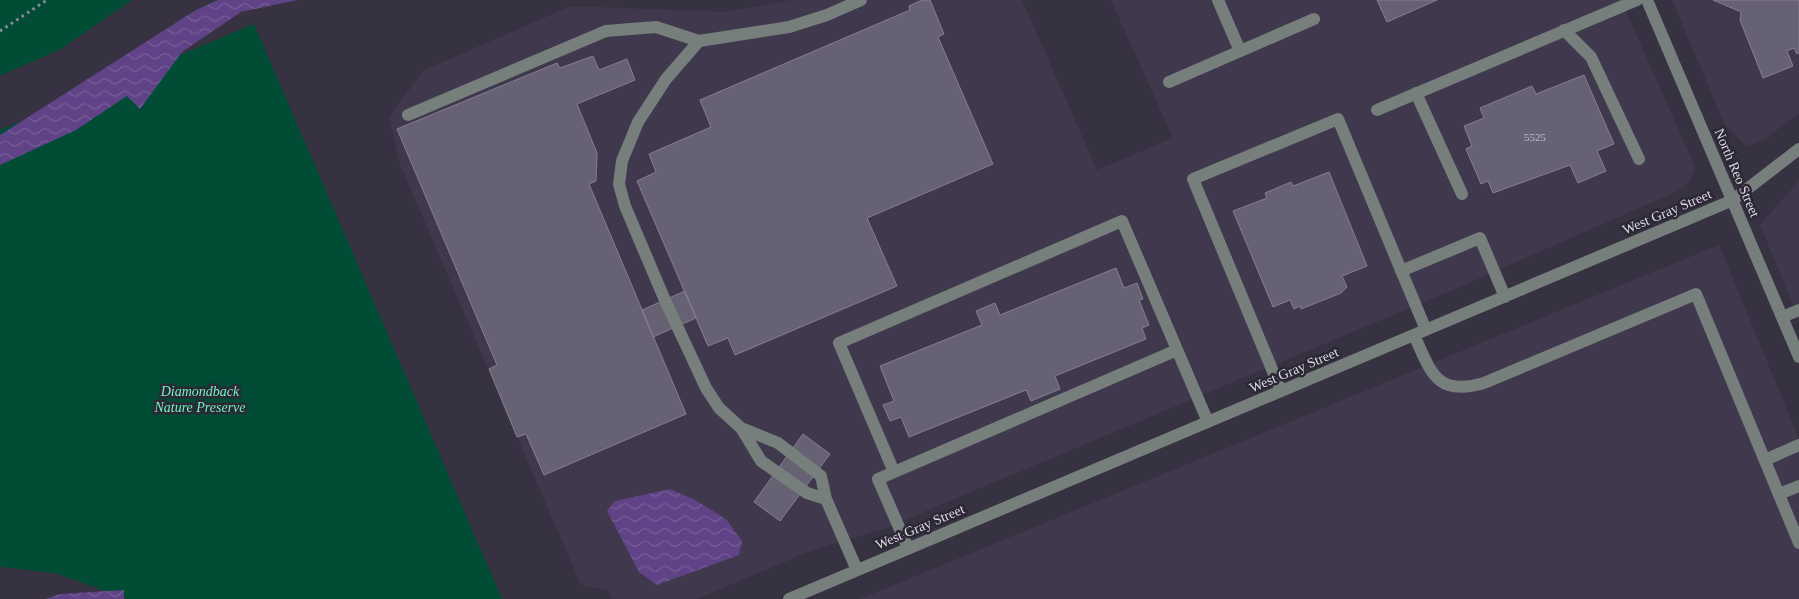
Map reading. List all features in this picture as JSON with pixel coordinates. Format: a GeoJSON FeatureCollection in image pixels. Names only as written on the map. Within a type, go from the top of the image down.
{"type":"FeatureCollection","features":[{"type":"Feature","properties":{"kind":"street"},"geometry":{"type":"LineString","coordinates":[[408,115],[606,31],[656,27],[699,41],[789,27],[828,15],[861,0]]}},
{"type":"Feature","properties":{"kind":"street"},"geometry":{"type":"LineString","coordinates":[[1218,0],[1240,51]]}},
{"type":"Feature","properties":{"kind":"street"},"geometry":{"type":"LineString","coordinates":[[1377,110],[1637,0]]}},
{"type":"Feature","properties":{"kind":"street","name":"North Reo Street"},"geometry":{"type":"LineString","coordinates":[[1648,0],[1799,358]]}},
{"type":"Feature","properties":{"kind":"street"},"geometry":{"type":"LineString","coordinates":[[1169,82],[1314,19]]}},
{"type":"Feature","properties":{"kind":"street"},"geometry":{"type":"LineString","coordinates":[[1564,30],[1591,57],[1639,159]]}},
{"type":"Feature","properties":{"kind":"street"},"geometry":{"type":"LineString","coordinates":[[699,41],[666,79],[638,122],[622,161],[619,184],[625,206],[664,298],[706,388],[720,408],[740,428],[761,461],[807,493],[826,499]]}},
{"type":"Feature","properties":{"kind":"street"},"geometry":{"type":"LineString","coordinates":[[1416,93],[1462,194]]}},
{"type":"Feature","properties":{"kind":"street"},"geometry":{"type":"LineString","coordinates":[[1281,391],[1193,179],[1338,119],[1426,330]]}},
{"type":"Feature","properties":{"kind":"street","name":"West Gray Street"},"geometry":{"type":"LineString","coordinates":[[789,599],[1733,200],[1799,149]]}},
{"type":"Feature","properties":{"kind":"street"},"geometry":{"type":"LineString","coordinates":[[894,472],[839,343],[1122,221],[1208,422]]}},
{"type":"Feature","properties":{"kind":"street"},"geometry":{"type":"LineString","coordinates":[[1401,271],[1480,238],[1505,297]]}},
{"type":"Feature","properties":{"kind":"street"},"geometry":{"type":"LineString","coordinates":[[1414,335],[1433,376],[1442,383],[1465,389],[1696,294],[1799,543]]}},
{"type":"Feature","properties":{"kind":"street"},"geometry":{"type":"LineString","coordinates":[[1782,318],[1799,310]]}},
{"type":"Feature","properties":{"kind":"street"},"geometry":{"type":"LineString","coordinates":[[908,548],[878,479],[1177,350]]}},
{"type":"Feature","properties":{"kind":"street"},"geometry":{"type":"LineString","coordinates":[[740,428],[778,443],[821,476],[826,499],[857,570]]}},
{"type":"Feature","properties":{"kind":"street"},"geometry":{"type":"LineString","coordinates":[[1765,460],[1799,446]]}},
{"type":"Feature","properties":{"kind":"street"},"geometry":{"type":"LineString","coordinates":[[1779,494],[1799,486]]}},
{"type":"Feature","properties":{"kind":"path"},"geometry":{"type":"LineString","coordinates":[[0,31],[47,0]]}},
{"type":"Feature","properties":{"kind":"shaded area"},"geometry":{"type":"Polygon","coordinates":[[[791,0],[1022,0],[1097,170],[1173,138],[1111,0],[1621,0],[1695,167],[1691,179],[1682,189],[1455,289],[883,529],[810,551],[697,599],[612,599],[608,590],[581,585],[400,164],[389,117],[423,71],[571,6],[726,12],[791,0]]]}},
{"type":"Feature","properties":{"kind":"shaded area"},"geometry":{"type":"Polygon","coordinates":[[[1672,0],[1799,0],[1799,113],[1765,139],[1746,146],[1725,125],[1672,0]]]}},
{"type":"Feature","properties":{"kind":"shaded area"},"geometry":{"type":"Polygon","coordinates":[[[1799,181],[1799,319],[1760,225],[1799,181]]]}},
{"type":"Feature","properties":{"kind":"shaded area"},"geometry":{"type":"Polygon","coordinates":[[[1719,245],[1799,439],[1799,599],[860,599],[1719,245]]]}},
{"type":"Feature","properties":{"kind":"green space"},"geometry":{"type":"Polygon","coordinates":[[[0,0],[132,0],[61,49],[0,76],[0,0]]]}},
{"type":"Feature","properties":{"kind":"green space","name":"Diamondback Nature Preserve"},"geometry":{"type":"Polygon","coordinates":[[[254,24],[502,599],[127,599],[55,573],[0,567],[0,130],[254,24]]]}},
{"type":"Feature","properties":{"kind":"water"},"geometry":{"type":"Polygon","coordinates":[[[218,0],[297,0],[241,12],[182,52],[140,109],[127,96],[76,130],[0,165],[0,135],[196,10],[218,0]]]}},
{"type":"Feature","properties":{"kind":"water"},"geometry":{"type":"Polygon","coordinates":[[[670,489],[695,500],[726,519],[742,541],[739,555],[657,585],[639,572],[607,511],[615,501],[670,489]]]}},
{"type":"Feature","properties":{"kind":"water"},"geometry":{"type":"Polygon","coordinates":[[[124,590],[124,599],[46,599],[60,594],[124,590]]]}},
{"type":"Feature","properties":{"kind":"building"},"geometry":{"type":"Polygon","coordinates":[[[922,0],[930,0],[944,34],[938,37],[993,164],[867,218],[897,286],[735,355],[728,338],[708,346],[637,181],[656,172],[649,154],[711,127],[700,100],[910,10],[909,6],[922,0]]]}},
{"type":"Feature","properties":{"kind":"building"},"geometry":{"type":"Polygon","coordinates":[[[1377,0],[1437,0],[1387,22],[1377,0]]]}},
{"type":"Feature","properties":{"kind":"building"},"geometry":{"type":"Polygon","coordinates":[[[1713,0],[1799,0],[1799,53],[1797,54],[1794,48],[1787,51],[1793,66],[1763,78],[1740,20],[1741,12],[1713,0]]]}},
{"type":"Feature","properties":{"kind":"building"},"geometry":{"type":"Polygon","coordinates":[[[593,56],[599,70],[627,59],[635,80],[577,104],[597,153],[596,181],[589,184],[686,414],[544,475],[526,434],[517,437],[489,369],[497,365],[397,129],[557,63],[560,68],[593,56]]]}},
{"type":"Feature","properties":{"kind":"building"},"geometry":{"type":"Polygon","coordinates":[[[1584,75],[1614,144],[1597,151],[1606,171],[1578,183],[1570,165],[1493,193],[1488,181],[1481,184],[1466,149],[1472,146],[1464,126],[1484,118],[1480,108],[1532,86],[1536,94],[1584,75]]]}},
{"type":"Feature","properties":{"kind":"building"},"geometry":{"type":"Polygon","coordinates":[[[1329,172],[1367,266],[1342,276],[1347,287],[1341,293],[1301,309],[1300,306],[1294,309],[1290,300],[1273,307],[1233,211],[1267,198],[1265,193],[1291,182],[1293,186],[1329,172]]]}},
{"type":"Feature","properties":{"kind":"building"},"geometry":{"type":"Polygon","coordinates":[[[1116,268],[1124,288],[1137,283],[1143,299],[1139,300],[1149,325],[1142,328],[1146,339],[1055,376],[1060,389],[1031,401],[1026,390],[909,437],[901,417],[890,421],[883,405],[894,401],[880,366],[982,325],[976,311],[995,303],[1000,315],[1116,268]]]}},
{"type":"Feature","properties":{"kind":"building"},"geometry":{"type":"Polygon","coordinates":[[[685,291],[696,318],[653,337],[642,310],[685,291]]]}},
{"type":"Feature","properties":{"kind":"building"},"geometry":{"type":"Polygon","coordinates":[[[803,434],[830,454],[780,521],[754,502],[803,434]]]}}]}
